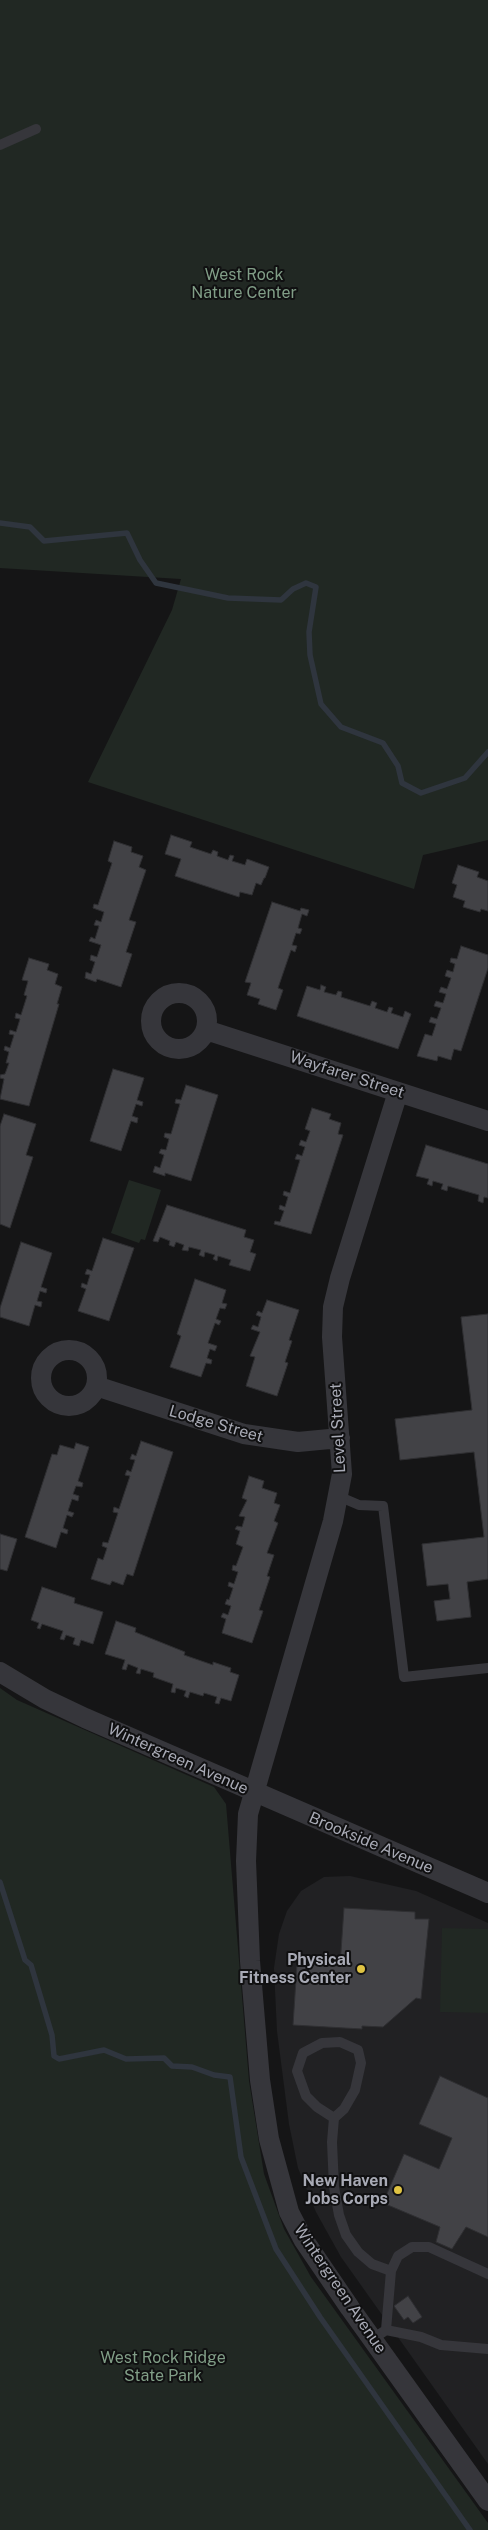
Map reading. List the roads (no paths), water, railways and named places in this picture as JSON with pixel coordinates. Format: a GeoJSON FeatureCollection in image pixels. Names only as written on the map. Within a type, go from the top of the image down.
{"type":"FeatureCollection","features":[{"type":"Feature","properties":{"kind":"street","name":"Wayfarer Street"},"geometry":{"type":"LineString","coordinates":[[206,1030],[488,1120]]}},
{"type":"Feature","properties":{"kind":"street","name":"Level Street"},"geometry":{"type":"LineString","coordinates":[[254,1793],[333,1521],[342,1474],[332,1337],[333,1307],[340,1278],[398,1092]]}},
{"type":"Feature","properties":{"kind":"street","name":"Lodge Street"},"geometry":{"type":"LineString","coordinates":[[96,1386],[226,1430],[253,1436],[298,1442],[340,1438]]}},
{"type":"Feature","properties":{"kind":"street","name":"Wintergreen Avenue"},"geometry":{"type":"LineString","coordinates":[[0,1672],[53,1703],[254,1793],[247,1827],[250,1961],[260,2080],[269,2139],[282,2192],[303,2239],[379,2335],[488,2501]]}},
{"type":"Feature","properties":{"kind":"street","name":"Brookside Avenue"},"geometry":{"type":"LineString","coordinates":[[254,1793],[488,1893]]}},
{"type":"Feature","properties":{"kind":"lane"},"geometry":{"type":"LineString","coordinates":[[0,145],[36,128]]}},
{"type":"Feature","properties":{"kind":"lane"},"geometry":{"type":"LineString","coordinates":[[338,1496],[359,1505],[383,1506],[404,1677],[488,1668]]}},
{"type":"Feature","properties":{"kind":"lane"},"geometry":{"type":"LineString","coordinates":[[334,2118],[317,2108],[306,2096],[297,2071],[303,2053],[322,2043],[340,2042],[358,2050],[361,2063],[355,2090],[344,2109],[334,2118],[332,2160],[339,2216],[346,2235],[358,2252],[372,2264],[390,2271]]}},
{"type":"Feature","properties":{"kind":"lane"},"geometry":{"type":"LineString","coordinates":[[488,2274],[429,2247],[412,2247],[398,2256],[390,2271],[379,2335],[421,2337],[441,2345],[488,2348]]}},
{"type":"Feature","properties":{"kind":"waterway"},"geometry":{"type":"LineString","coordinates":[[0,523],[30,527],[44,541],[127,533],[140,560],[156,583],[228,598],[281,600],[293,589],[306,583],[316,587],[309,632],[310,655],[321,704],[341,727],[383,743],[398,766],[402,783],[421,793],[465,778],[488,752]]}},
{"type":"Feature","properties":{"kind":"waterway"},"geometry":{"type":"LineString","coordinates":[[0,1882],[25,1960],[31,1965],[52,2035],[54,2056],[59,2059],[104,2050],[126,2059],[164,2058],[172,2066],[192,2067],[214,2075],[230,2077],[241,2157],[276,2249],[320,2317],[470,2530]]}},
{"type":"Feature","properties":{"kind":"place","name":"Physical Fitness Center"},"geometry":{"type":"Point","coordinates":[361,1969]}},
{"type":"Feature","properties":{"kind":"place","name":"New Haven Jobs Corps"},"geometry":{"type":"Point","coordinates":[398,2190]}},
{"type":"Feature","properties":{"kind":"park label","name":"West Rock Nature Center"},"geometry":{"type":"Point","coordinates":[244,284]}},
{"type":"Feature","properties":{"kind":"park label","name":"West Rock Ridge State Park"},"geometry":{"type":"Point","coordinates":[163,2367]}}]}
